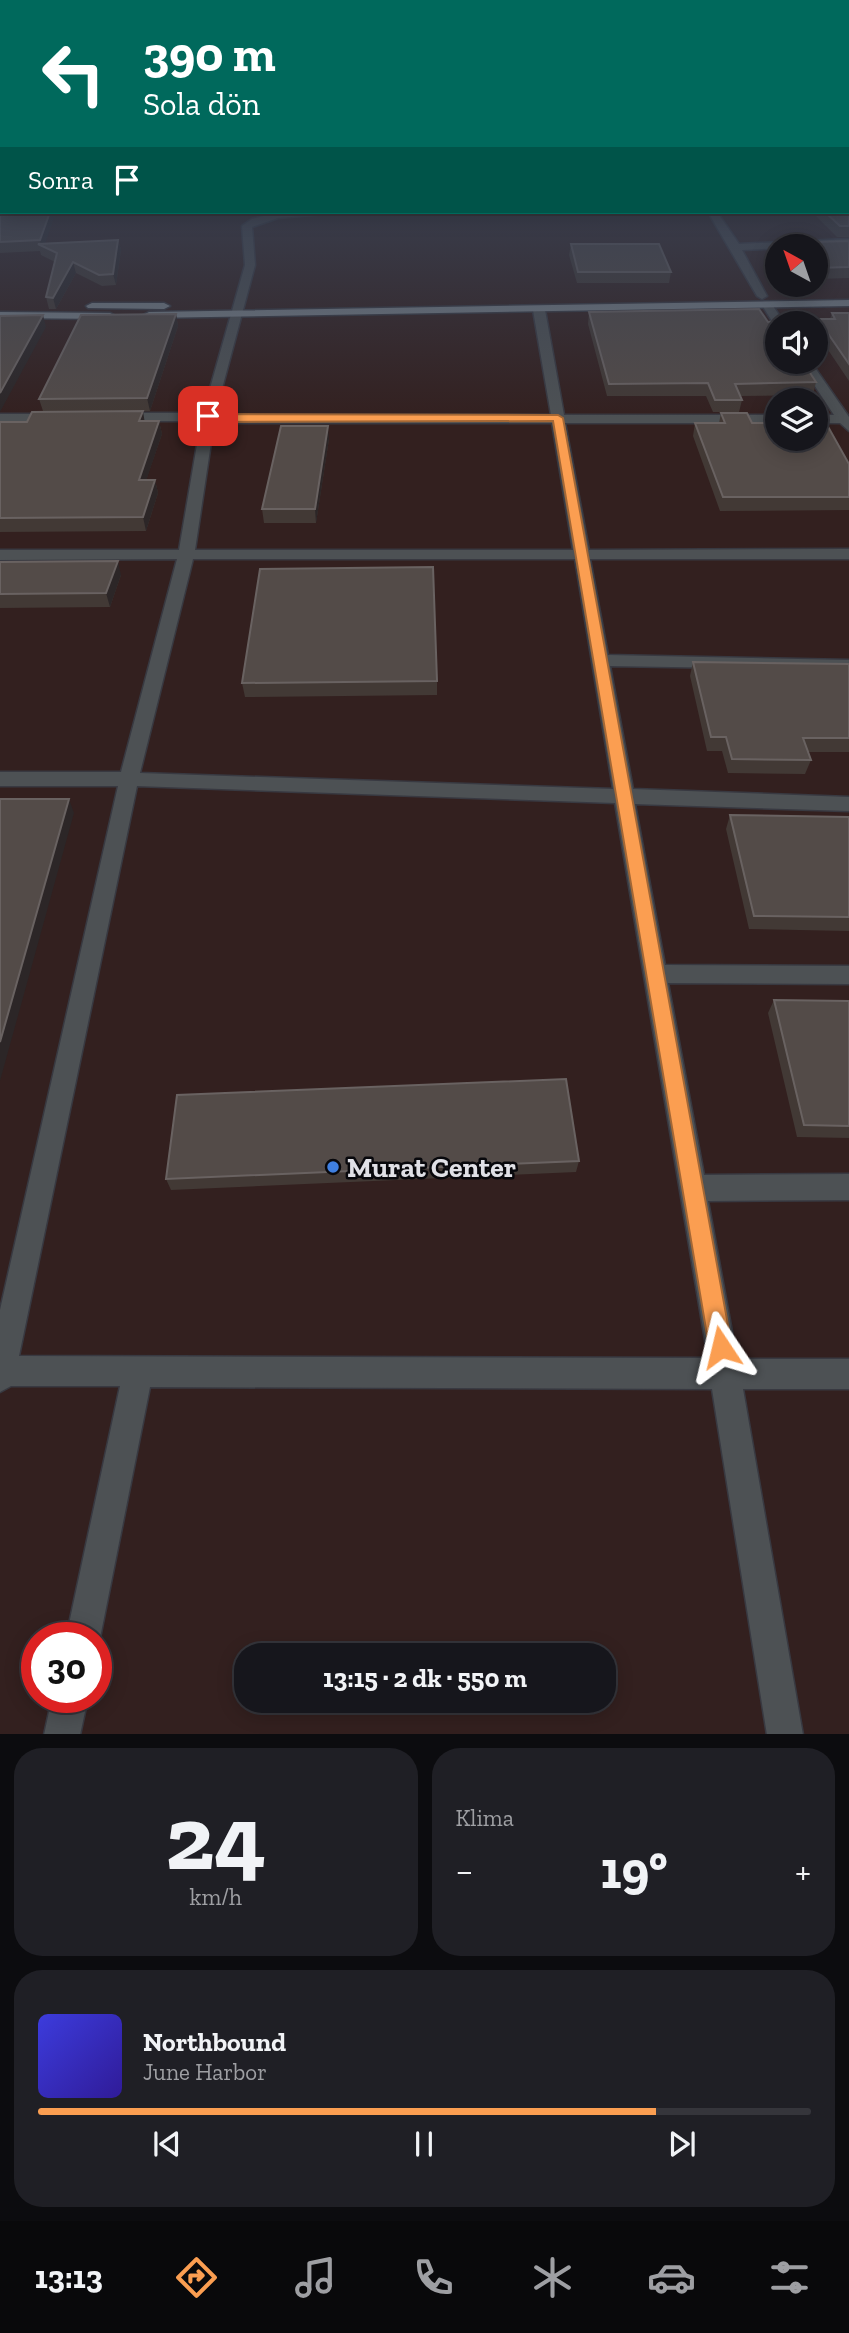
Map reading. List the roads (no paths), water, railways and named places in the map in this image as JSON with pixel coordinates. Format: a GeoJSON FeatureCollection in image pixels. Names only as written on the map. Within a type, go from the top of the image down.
{"type":"FeatureCollection","features":[{"type":"Feature","properties":{"kind":"main road"},"geometry":{"type":"LineString","coordinates":[[0,305],[239,310],[539,310],[849,295]]}},
{"type":"Feature","properties":{"kind":"main road"},"geometry":{"type":"LineString","coordinates":[[0,315],[764,301],[849,303]]}},
{"type":"Feature","properties":{"kind":"street"},"geometry":{"type":"LineString","coordinates":[[249,258],[239,310],[208,418],[186,556],[129,779],[0,1373],[849,1374]]}},
{"type":"Feature","properties":{"kind":"street"},"geometry":{"type":"LineString","coordinates":[[742,258],[771,311]]}},
{"type":"Feature","properties":{"kind":"street"},"geometry":{"type":"LineString","coordinates":[[539,310],[725,1373],[785,1734]]}},
{"type":"Feature","properties":{"kind":"street"},"geometry":{"type":"LineString","coordinates":[[814,374],[847,423]]}},
{"type":"Feature","properties":{"kind":"street"},"geometry":{"type":"LineString","coordinates":[[97,417],[765,419]]}},
{"type":"Feature","properties":{"kind":"street"},"geometry":{"type":"LineString","coordinates":[[0,418],[69,418]]}},
{"type":"Feature","properties":{"kind":"street"},"geometry":{"type":"LineString","coordinates":[[828,421],[847,423]]}},
{"type":"Feature","properties":{"kind":"street"},"geometry":{"type":"LineString","coordinates":[[0,555],[849,554]]}},
{"type":"Feature","properties":{"kind":"street"},"geometry":{"type":"LineString","coordinates":[[600,660],[849,665]]}},
{"type":"Feature","properties":{"kind":"street"},"geometry":{"type":"LineString","coordinates":[[0,779],[129,779],[849,804]]}},
{"type":"Feature","properties":{"kind":"street"},"geometry":{"type":"LineString","coordinates":[[655,974],[849,975]]}},
{"type":"Feature","properties":{"kind":"street"},"geometry":{"type":"LineString","coordinates":[[693,1188],[849,1187]]}},
{"type":"Feature","properties":{"kind":"street"},"geometry":{"type":"LineString","coordinates":[[85,1622],[138,1373]]}},
{"type":"Feature","properties":{"kind":"street"},"geometry":{"type":"LineString","coordinates":[[62,1734],[67,1713]]}},
{"type":"Feature","properties":{"kind":"place","name":"Murat Center"},"geometry":{"type":"Point","coordinates":[333,1167]}}]}
